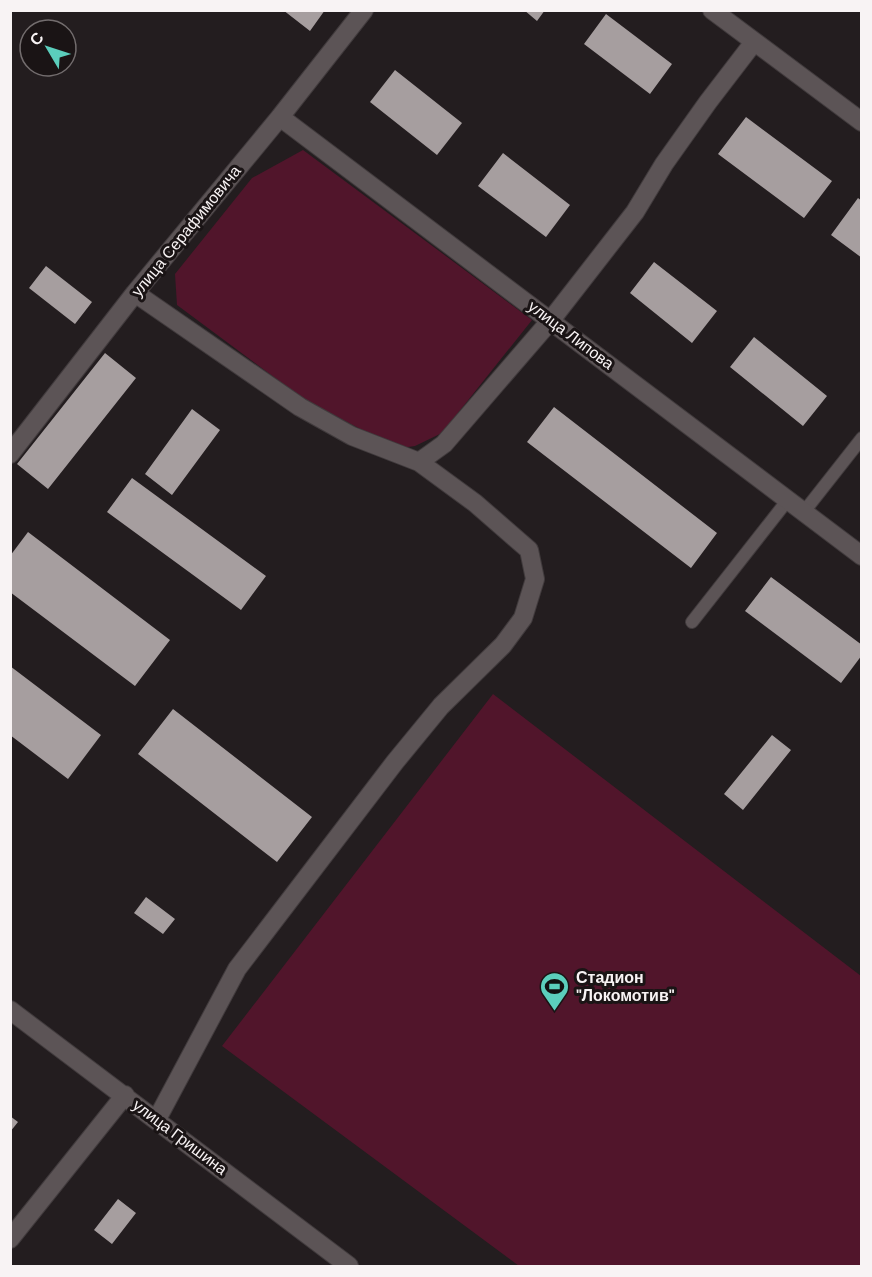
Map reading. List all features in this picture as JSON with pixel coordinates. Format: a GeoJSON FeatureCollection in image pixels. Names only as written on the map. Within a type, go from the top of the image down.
{"type":"FeatureCollection","features":[{"type":"Feature","properties":{"kind":"street","name":"улица Серафимовича"},"geometry":{"type":"LineString","coordinates":[[10,454],[135,293],[280,117],[364,10]]}},
{"type":"Feature","properties":{"kind":"street"},"geometry":{"type":"LineString","coordinates":[[712,10],[861,122]]}},
{"type":"Feature","properties":{"kind":"street"},"geometry":{"type":"LineString","coordinates":[[419,462],[444,444],[551,320],[635,212],[664,164],[701,111],[754,42]]}},
{"type":"Feature","properties":{"kind":"street","name":"улица Липова"},"geometry":{"type":"LineString","coordinates":[[280,117],[861,555]]}},
{"type":"Feature","properties":{"kind":"street"},"geometry":{"type":"LineString","coordinates":[[135,293],[300,407],[352,436],[419,462],[475,503],[529,550],[535,579],[523,618],[503,645],[441,706],[237,969],[157,1119]]}},
{"type":"Feature","properties":{"kind":"street","name":"улица Гришина"},"geometry":{"type":"LineString","coordinates":[[10,1010],[349,1266]]}},
{"type":"Feature","properties":{"kind":"street"},"geometry":{"type":"LineString","coordinates":[[10,1239],[125,1095]]}},
{"type":"Feature","properties":{"kind":"lane"},"geometry":{"type":"LineString","coordinates":[[803,513],[861,438]]}},
{"type":"Feature","properties":{"kind":"lane"},"geometry":{"type":"LineString","coordinates":[[692,622],[787,501]]}},
{"type":"Feature","properties":{"kind":"shaded area"},"geometry":{"type":"Polygon","coordinates":[[[303,150],[532,320],[442,433],[415,446],[401,448],[302,398],[177,305],[175,274],[252,178],[303,150]]]}},
{"type":"Feature","properties":{"kind":"shaded area","name":"Стадион \"Локомотив\""},"geometry":{"type":"Polygon","coordinates":[[[493,694],[861,976],[861,1266],[519,1266],[222,1046],[493,694]]]}},
{"type":"Feature","properties":{"kind":"building"},"geometry":{"type":"Polygon","coordinates":[[[283,10],[325,10],[310,31],[283,10]]]}},
{"type":"Feature","properties":{"kind":"building"},"geometry":{"type":"Polygon","coordinates":[[[524,10],[545,10],[537,21],[524,10]]]}},
{"type":"Feature","properties":{"kind":"building"},"geometry":{"type":"Polygon","coordinates":[[[606,14],[672,64],[650,94],[584,44],[606,14]]]}},
{"type":"Feature","properties":{"kind":"building"},"geometry":{"type":"Polygon","coordinates":[[[395,70],[462,123],[437,155],[370,102],[395,70]]]}},
{"type":"Feature","properties":{"kind":"building"},"geometry":{"type":"Polygon","coordinates":[[[746,117],[832,181],[804,218],[718,154],[746,117]]]}},
{"type":"Feature","properties":{"kind":"building"},"geometry":{"type":"Polygon","coordinates":[[[503,153],[570,205],[546,237],[478,186],[503,153]]]}},
{"type":"Feature","properties":{"kind":"building"},"geometry":{"type":"Polygon","coordinates":[[[858,198],[862,201],[862,258],[831,235],[858,198]]]}},
{"type":"Feature","properties":{"kind":"building"},"geometry":{"type":"Polygon","coordinates":[[[654,262],[717,311],[692,343],[630,293],[654,262]]]}},
{"type":"Feature","properties":{"kind":"building"},"geometry":{"type":"Polygon","coordinates":[[[46,266],[92,302],[75,324],[29,288],[46,266]]]}},
{"type":"Feature","properties":{"kind":"building"},"geometry":{"type":"Polygon","coordinates":[[[754,337],[827,396],[803,426],[730,367],[754,337]]]}},
{"type":"Feature","properties":{"kind":"building"},"geometry":{"type":"Polygon","coordinates":[[[105,353],[136,378],[48,489],[17,464],[105,353]]]}},
{"type":"Feature","properties":{"kind":"building"},"geometry":{"type":"Polygon","coordinates":[[[554,407],[717,533],[691,568],[527,442],[554,407]]]}},
{"type":"Feature","properties":{"kind":"building"},"geometry":{"type":"Polygon","coordinates":[[[192,409],[220,430],[172,495],[145,474],[192,409]]]}},
{"type":"Feature","properties":{"kind":"building"},"geometry":{"type":"Polygon","coordinates":[[[132,478],[266,576],[241,610],[107,512],[132,478]]]}},
{"type":"Feature","properties":{"kind":"building"},"geometry":{"type":"Polygon","coordinates":[[[28,532],[170,640],[135,686],[10,592],[10,556],[28,532]]]}},
{"type":"Feature","properties":{"kind":"building"},"geometry":{"type":"Polygon","coordinates":[[[771,577],[862,645],[862,655],[841,683],[745,611],[771,577]]]}},
{"type":"Feature","properties":{"kind":"building"},"geometry":{"type":"Polygon","coordinates":[[[10,666],[101,735],[68,779],[10,735],[10,666]]]}},
{"type":"Feature","properties":{"kind":"building"},"geometry":{"type":"Polygon","coordinates":[[[173,709],[312,817],[277,862],[138,754],[173,709]]]}},
{"type":"Feature","properties":{"kind":"building"},"geometry":{"type":"Polygon","coordinates":[[[772,735],[791,750],[743,810],[724,794],[772,735]]]}},
{"type":"Feature","properties":{"kind":"building"},"geometry":{"type":"Polygon","coordinates":[[[146,897],[175,919],[163,934],[134,913],[146,897]]]}},
{"type":"Feature","properties":{"kind":"building"},"geometry":{"type":"Polygon","coordinates":[[[10,1116],[18,1122],[10,1132],[10,1116]]]}},
{"type":"Feature","properties":{"kind":"building"},"geometry":{"type":"Polygon","coordinates":[[[118,1199],[136,1213],[112,1244],[94,1230],[118,1199]]]}},
{"type":"Feature","properties":{"kind":"place","name":"Стадион \"Локомотив\""},"geometry":{"type":"Point","coordinates":[555,1012]}}]}
